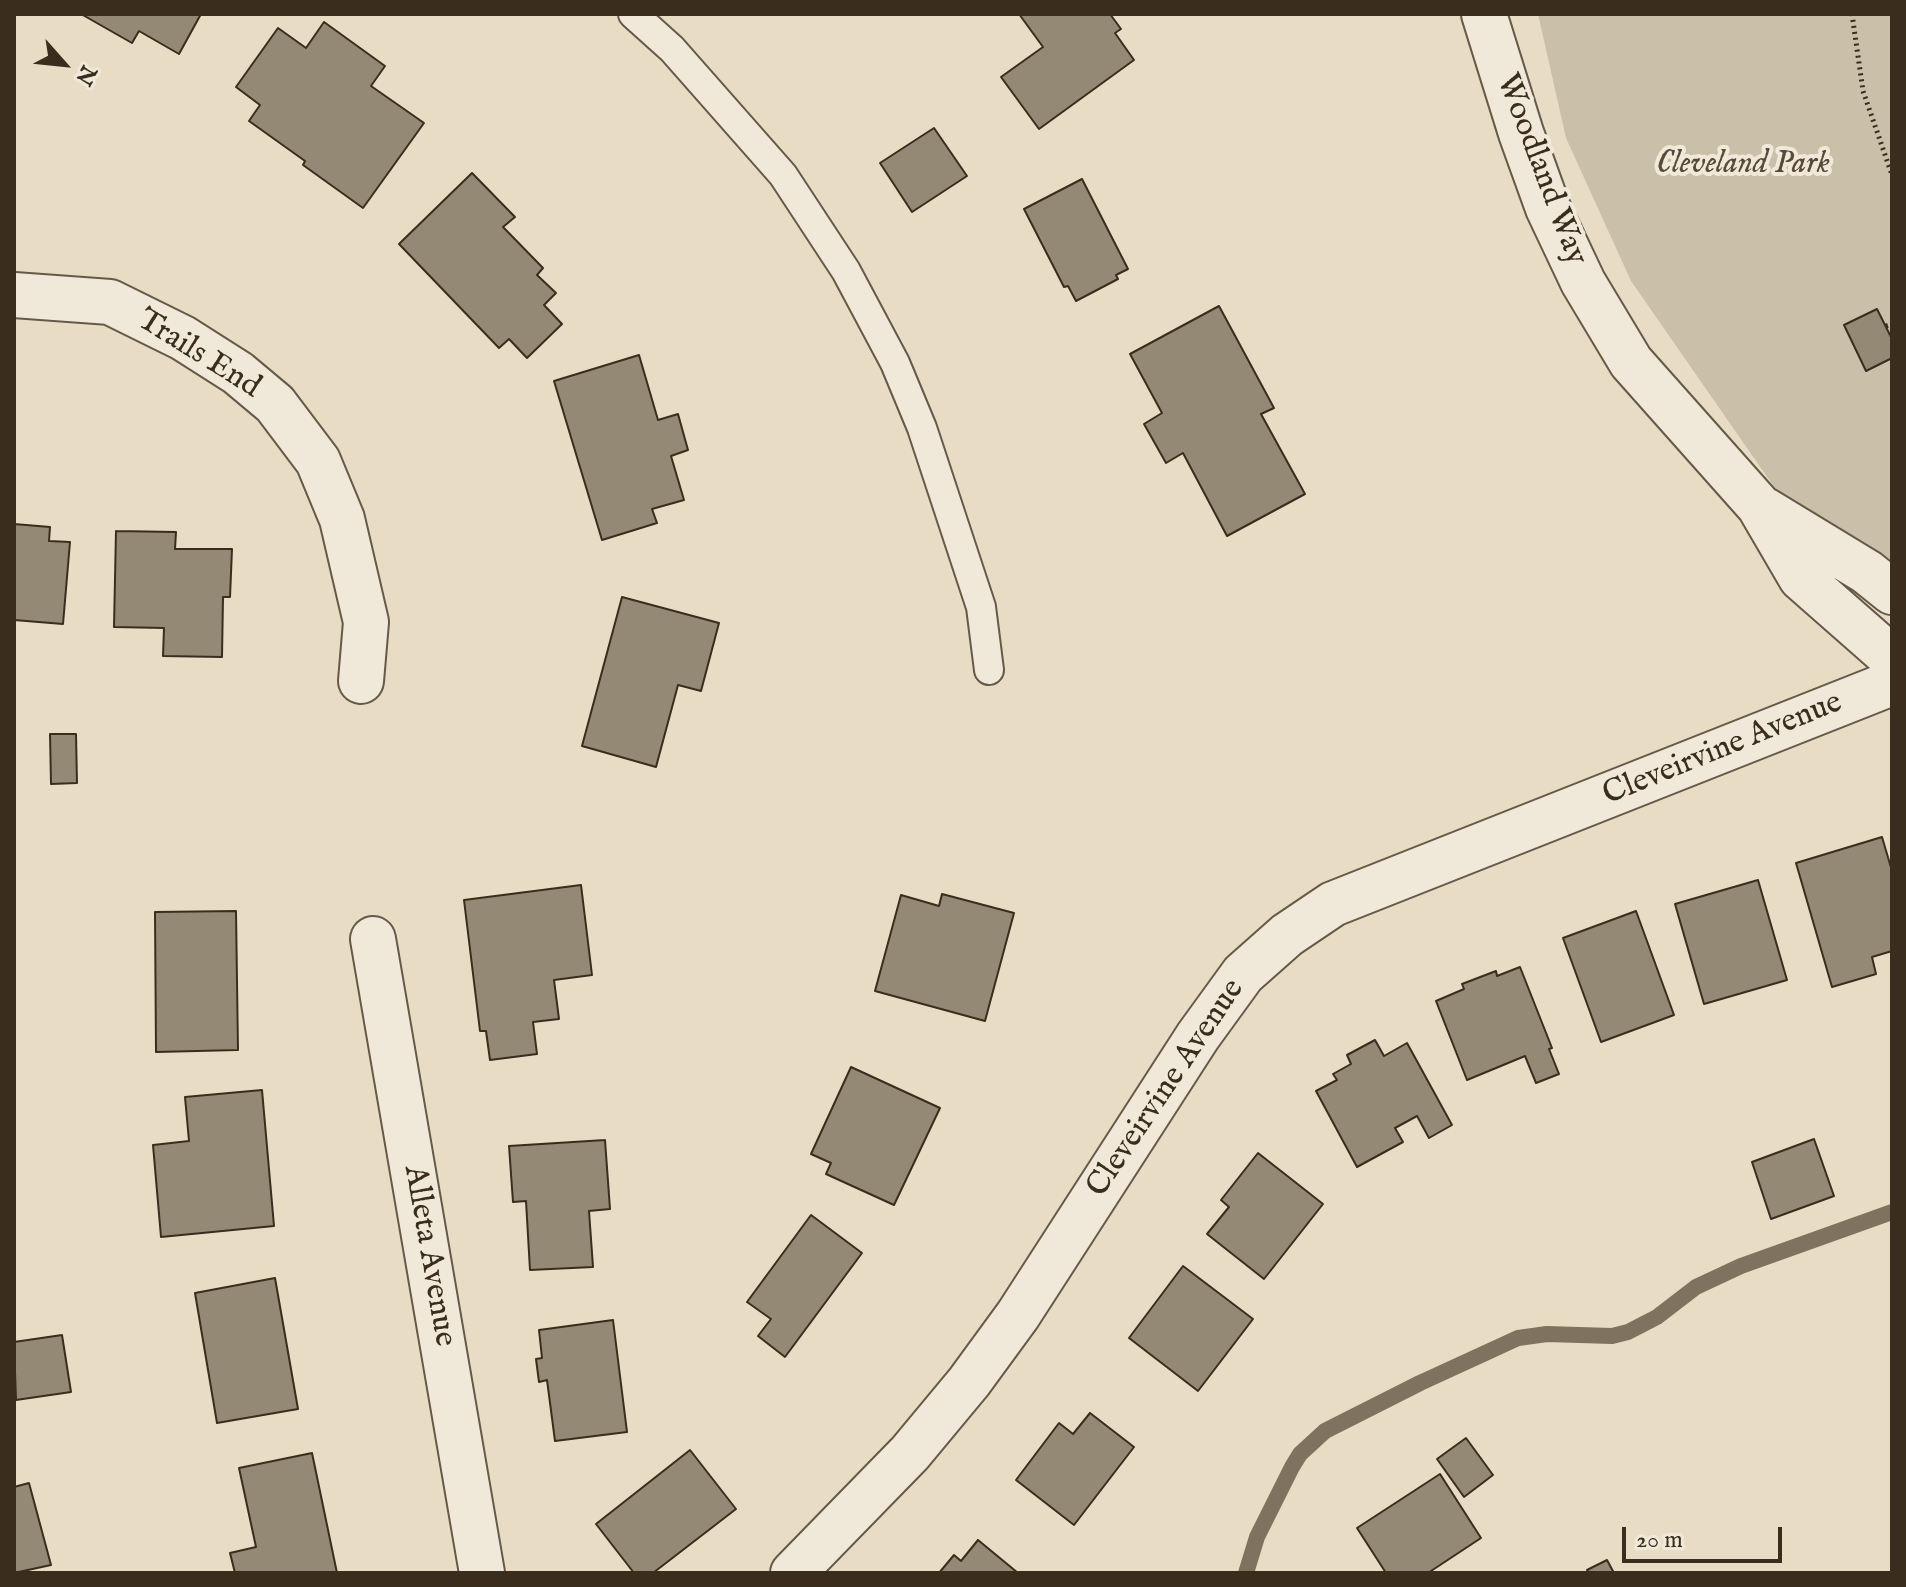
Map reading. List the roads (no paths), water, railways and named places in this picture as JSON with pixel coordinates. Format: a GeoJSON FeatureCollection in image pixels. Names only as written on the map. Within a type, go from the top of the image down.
{"type":"FeatureCollection","features":[{"type":"Feature","properties":{"kind":"street","name":"Woodland Way"},"geometry":{"type":"LineString","coordinates":[[1484,14],[1548,208],[1583,282],[1631,362],[1759,506],[1801,578],[1892,658]]}},
{"type":"Feature","properties":{"kind":"street","name":"Trails End"},"geometry":{"type":"LineString","coordinates":[[14,295],[110,302],[183,338],[238,373],[275,404],[318,461],[342,519],[366,622],[361,681]]}},
{"type":"Feature","properties":{"kind":"street","name":"Woodland Way"},"geometry":{"type":"LineString","coordinates":[[1759,506],[1867,572],[1892,592]]}},
{"type":"Feature","properties":{"kind":"street","name":"Cleveirvine Avenue"},"geometry":{"type":"LineString","coordinates":[[793,1573],[910,1453],[969,1382],[1018,1315],[1207,1023],[1243,974],[1287,935],[1333,904],[1892,683]]}},
{"type":"Feature","properties":{"kind":"street","name":"Alleta Avenue"},"geometry":{"type":"LineString","coordinates":[[373,939],[482,1573]]}},
{"type":"Feature","properties":{"kind":"lane"},"geometry":{"type":"LineString","coordinates":[[633,14],[672,49],[783,175],[846,271],[895,363],[922,428],[981,607],[989,670]]}},
{"type":"Feature","properties":{"kind":"waterway"},"geometry":{"type":"LineString","coordinates":[[1246,1573],[1257,1537],[1292,1467],[1300,1454],[1325,1431],[1518,1338],[1547,1334],[1612,1336],[1628,1332],[1657,1317],[1696,1287],[1741,1266],[1892,1212]]}},
{"type":"Feature","properties":{"kind":"park label","name":"Cleveland Park"},"geometry":{"type":"Point","coordinates":[1743,165]}}]}
